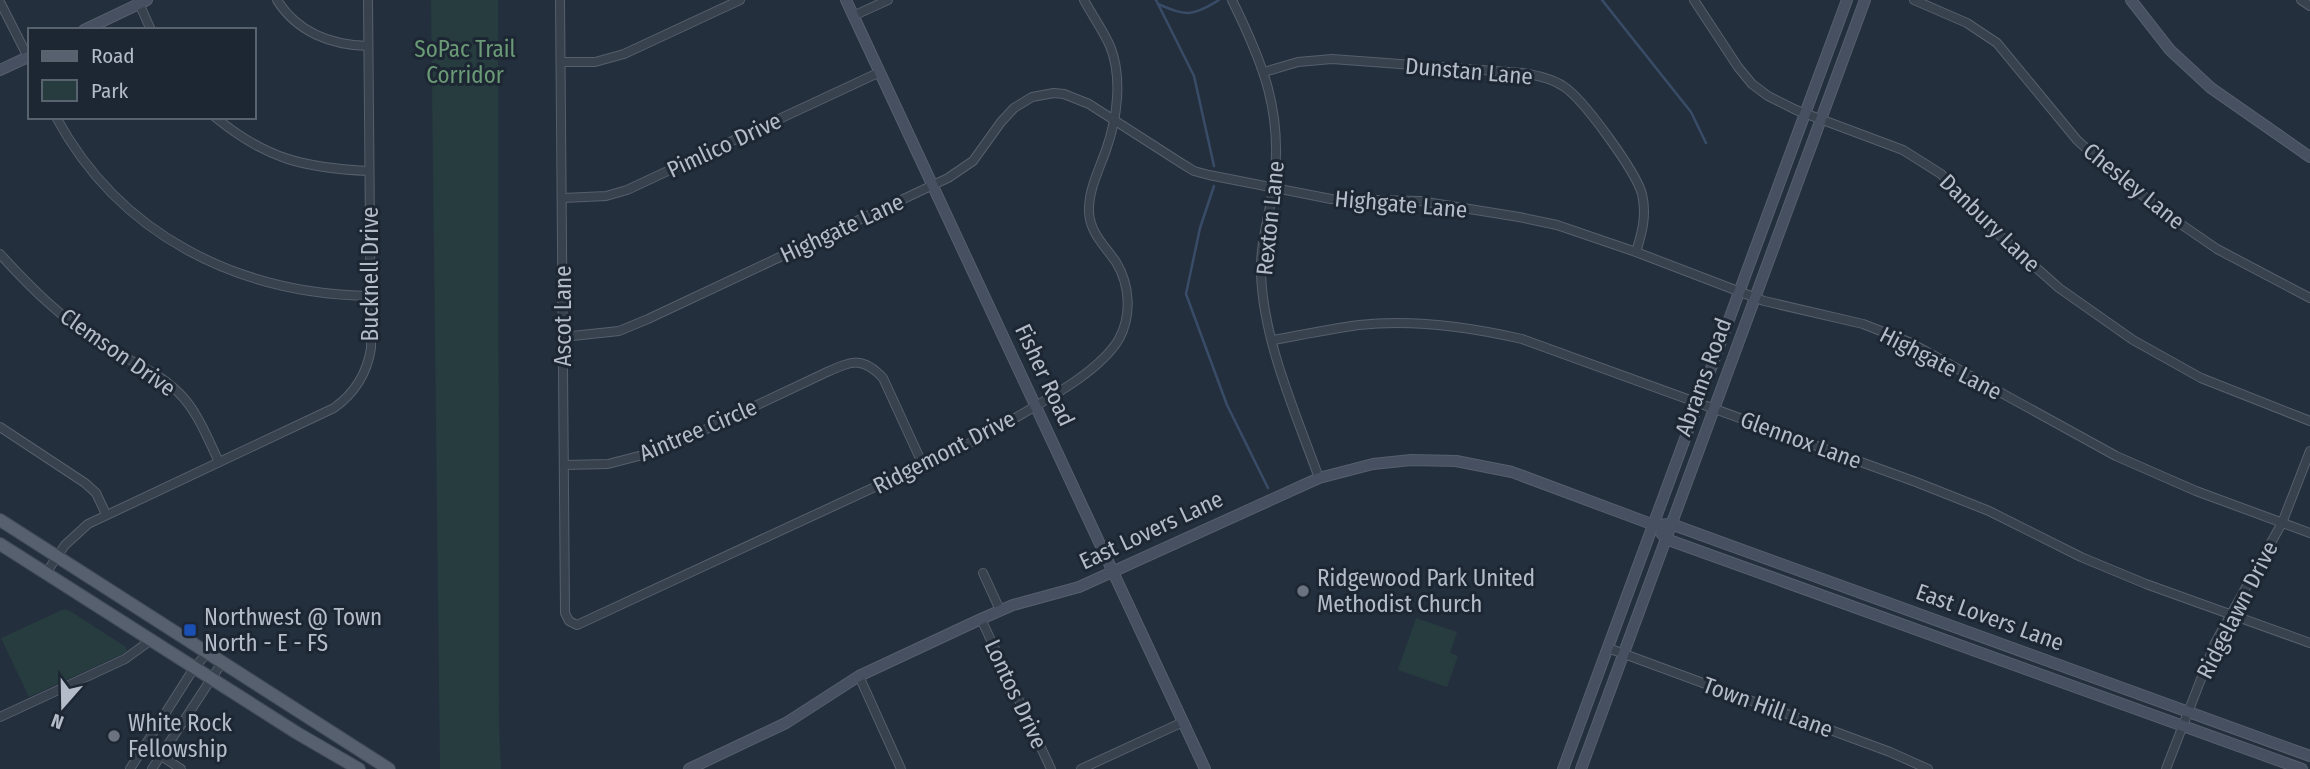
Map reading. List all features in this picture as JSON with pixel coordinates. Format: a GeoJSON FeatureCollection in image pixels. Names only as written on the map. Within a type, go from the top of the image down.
{"type":"FeatureCollection","features":[{"type":"Feature","properties":{"kind":"main road","name":"Fisher Road"},"geometry":{"type":"LineString","coordinates":[[846,0],[1205,769]]}},
{"type":"Feature","properties":{"kind":"main road","name":"Abrams Road"},"geometry":{"type":"LineString","coordinates":[[1565,768],[1847,0]]}},
{"type":"Feature","properties":{"kind":"main road","name":"Abrams Road"},"geometry":{"type":"LineString","coordinates":[[1581,769],[1865,0]]}},
{"type":"Feature","properties":{"kind":"main road"},"geometry":{"type":"LineString","coordinates":[[2130,0],[2170,50],[2211,88],[2310,158]]}},
{"type":"Feature","properties":{"kind":"main road"},"geometry":{"type":"LineString","coordinates":[[88,28],[141,1]]}},
{"type":"Feature","properties":{"kind":"main road"},"geometry":{"type":"LineString","coordinates":[[0,70],[28,58]]}},
{"type":"Feature","properties":{"kind":"main road","name":"East Lovers Lane"},"geometry":{"type":"LineString","coordinates":[[689,769],[786,723],[859,676],[1000,610],[1079,587],[1319,478],[1347,469],[1411,460],[1476,464],[1512,472],[1654,525],[1671,524],[2310,756]]}},
{"type":"Feature","properties":{"kind":"main road"},"geometry":{"type":"LineString","coordinates":[[0,520],[389,769]]}},
{"type":"Feature","properties":{"kind":"main road","name":"East Lovers Lane"},"geometry":{"type":"LineString","coordinates":[[1654,525],[1666,539],[2302,769]]}},
{"type":"Feature","properties":{"kind":"main road"},"geometry":{"type":"LineString","coordinates":[[0,544],[359,769]]}},
{"type":"Feature","properties":{"kind":"main road"},"geometry":{"type":"LineString","coordinates":[[1910,628],[1915,612]]}},
{"type":"Feature","properties":{"kind":"street"},"geometry":{"type":"LineString","coordinates":[[276,0],[298,24],[314,35],[349,46],[368,46]]}},
{"type":"Feature","properties":{"kind":"street","name":"Bucknell Drive"},"geometry":{"type":"LineString","coordinates":[[46,573],[76,533],[106,514],[334,408],[353,392],[365,371],[369,358],[371,296],[368,0]]}},
{"type":"Feature","properties":{"kind":"street","name":"Ascot Lane"},"geometry":{"type":"LineString","coordinates":[[560,0],[565,613],[569,621],[577,625]]}},
{"type":"Feature","properties":{"kind":"street"},"geometry":{"type":"LineString","coordinates":[[561,62],[595,62],[624,54],[740,0]]}},
{"type":"Feature","properties":{"kind":"street"},"geometry":{"type":"LineString","coordinates":[[853,16],[888,0]]}},
{"type":"Feature","properties":{"kind":"street","name":"Ridgemont Drive"},"geometry":{"type":"LineString","coordinates":[[577,625],[987,435],[1093,367],[1108,353],[1124,329],[1128,297],[1116,263],[1096,235],[1089,209],[1094,181],[1111,137],[1117,77],[1108,43],[1084,0]]}},
{"type":"Feature","properties":{"kind":"street","name":"Rexton Lane"},"geometry":{"type":"LineString","coordinates":[[1232,0],[1264,72],[1277,135],[1261,274],[1273,340],[1319,478]]}},
{"type":"Feature","properties":{"kind":"street","name":"Danbury Lane"},"geometry":{"type":"LineString","coordinates":[[1694,0],[1752,84],[1768,96],[1805,114],[1903,150],[1941,174],[1997,233],[2083,307],[2133,340],[2201,378],[2310,421]]}},
{"type":"Feature","properties":{"kind":"street","name":"Chesley Lane"},"geometry":{"type":"LineString","coordinates":[[1914,0],[1967,23],[1997,43],[2077,140],[2112,172],[2172,218],[2217,249],[2310,298]]}},
{"type":"Feature","properties":{"kind":"street"},"geometry":{"type":"LineString","coordinates":[[2301,0],[2310,6]]}},
{"type":"Feature","properties":{"kind":"street"},"geometry":{"type":"LineString","coordinates":[[141,1],[150,28]]}},
{"type":"Feature","properties":{"kind":"street"},"geometry":{"type":"LineString","coordinates":[[0,2],[28,56]]}},
{"type":"Feature","properties":{"kind":"street","name":"Dunstan Lane"},"geometry":{"type":"LineString","coordinates":[[1264,72],[1298,62],[1332,59],[1522,73],[1556,83],[1576,96],[1635,178],[1642,193],[1645,214],[1636,252]]}},
{"type":"Feature","properties":{"kind":"street","name":"Pimlico Drive"},"geometry":{"type":"LineString","coordinates":[[563,198],[606,196],[627,190],[880,72]]}},
{"type":"Feature","properties":{"kind":"street","name":"Highgate Lane"},"geometry":{"type":"LineString","coordinates":[[563,337],[619,331],[933,185],[973,161],[1008,114],[1032,97],[1064,94],[1089,104],[1194,171],[1331,199],[1420,201],[1557,225],[1755,298],[1863,324],[1909,342],[2116,456],[2196,491],[2310,533]]}},
{"type":"Feature","properties":{"kind":"street"},"geometry":{"type":"LineString","coordinates":[[57,119],[80,154],[118,199],[177,244],[229,270],[283,288],[329,295],[371,296]]}},
{"type":"Feature","properties":{"kind":"street"},"geometry":{"type":"LineString","coordinates":[[217,119],[236,135],[286,160],[314,167],[369,171]]}},
{"type":"Feature","properties":{"kind":"street","name":"Clemson Drive"},"geometry":{"type":"LineString","coordinates":[[0,254],[44,300],[72,323],[98,342],[163,379],[180,393],[193,411],[219,462]]}},
{"type":"Feature","properties":{"kind":"street","name":"Glennox Lane"},"geometry":{"type":"LineString","coordinates":[[1273,340],[1361,325],[1386,324],[1490,332],[1552,348],[1928,486],[1989,511],[2081,557],[2146,584],[2310,643]]}},
{"type":"Feature","properties":{"kind":"street","name":"Aintree Circle"},"geometry":{"type":"LineString","coordinates":[[564,466],[608,464],[662,450],[827,372],[848,363],[860,362],[873,367],[883,378],[923,466]]}},
{"type":"Feature","properties":{"kind":"street"},"geometry":{"type":"LineString","coordinates":[[0,427],[85,483],[96,493],[106,514]]}},
{"type":"Feature","properties":{"kind":"street","name":"Ridgelawn Drive"},"geometry":{"type":"LineString","coordinates":[[2166,769],[2216,643],[2282,523],[2310,451]]}},
{"type":"Feature","properties":{"kind":"street"},"geometry":{"type":"LineString","coordinates":[[983,573],[1000,610]]}},
{"type":"Feature","properties":{"kind":"street","name":"Lontos Drive"},"geometry":{"type":"LineString","coordinates":[[981,619],[1051,769]]}},
{"type":"Feature","properties":{"kind":"street"},"geometry":{"type":"LineString","coordinates":[[0,717],[125,659],[151,640]]}},
{"type":"Feature","properties":{"kind":"street","name":"Town Hill Lane"},"geometry":{"type":"LineString","coordinates":[[1608,648],[1877,747],[1928,769]]}},
{"type":"Feature","properties":{"kind":"street"},"geometry":{"type":"LineString","coordinates":[[130,769],[194,668],[208,652]]}},
{"type":"Feature","properties":{"kind":"street"},"geometry":{"type":"LineString","coordinates":[[152,769],[223,661]]}},
{"type":"Feature","properties":{"kind":"street"},"geometry":{"type":"LineString","coordinates":[[859,676],[901,769]]}},
{"type":"Feature","properties":{"kind":"street"},"geometry":{"type":"LineString","coordinates":[[1081,769],[1183,722]]}},
{"type":"Feature","properties":{"kind":"street"},"geometry":{"type":"LineString","coordinates":[[145,745],[181,769]]}},
{"type":"Feature","properties":{"kind":"green space","name":"SoPac Trail Corridor"},"geometry":{"type":"Polygon","coordinates":[[[431,0],[498,0],[501,769],[440,769],[431,0]]]}},
{"type":"Feature","properties":{"kind":"green space"},"geometry":{"type":"Polygon","coordinates":[[[64,609],[126,647],[127,652],[29,697],[1,638],[64,609]]]}},
{"type":"Feature","properties":{"kind":"green space"},"geometry":{"type":"Polygon","coordinates":[[[1416,618],[1457,632],[1450,653],[1458,656],[1447,687],[1398,670],[1416,618]]]}},
{"type":"Feature","properties":{"kind":"waterway"},"geometry":{"type":"LineString","coordinates":[[1156,0],[1194,76],[1214,166]]}},
{"type":"Feature","properties":{"kind":"waterway"},"geometry":{"type":"LineString","coordinates":[[1158,4],[1189,13],[1219,0]]}},
{"type":"Feature","properties":{"kind":"waterway"},"geometry":{"type":"LineString","coordinates":[[1602,0],[1691,112],[1706,143]]}},
{"type":"Feature","properties":{"kind":"waterway"},"geometry":{"type":"LineString","coordinates":[[1214,186],[1200,228],[1186,294],[1227,405],[1268,488]]}},
{"type":"Feature","properties":{"kind":"place","name":"Ridgewood Park United Methodist Church"},"geometry":{"type":"Point","coordinates":[1303,591]}},
{"type":"Feature","properties":{"kind":"place","name":"Northwest @ Town North - E - FS"},"geometry":{"type":"Point","coordinates":[190,630]}},
{"type":"Feature","properties":{"kind":"place","name":"White Rock Fellowship"},"geometry":{"type":"Point","coordinates":[114,736]}}]}
